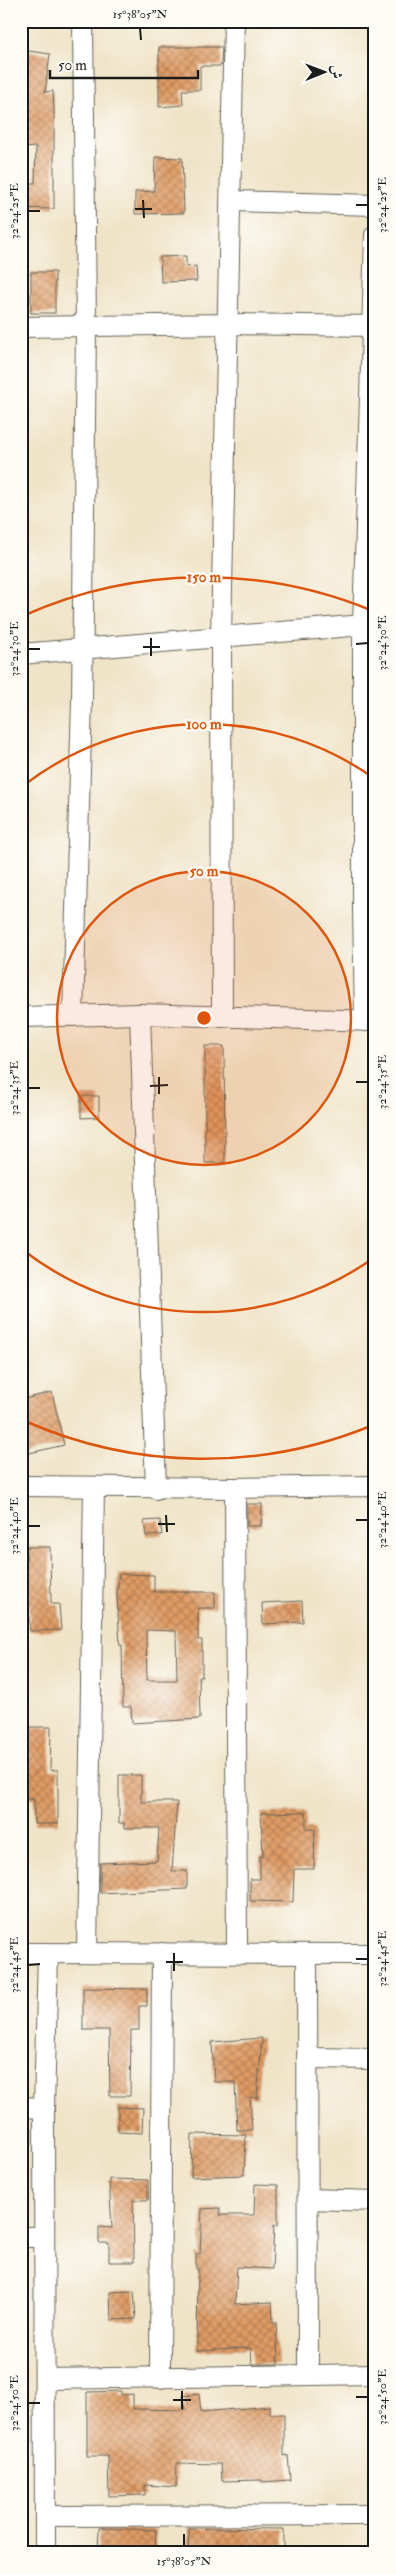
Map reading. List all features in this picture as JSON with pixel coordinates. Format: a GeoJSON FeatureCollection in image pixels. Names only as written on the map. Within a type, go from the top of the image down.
{"type":"FeatureCollection","features":[{"type":"Feature","properties":{"kind":"street"},"geometry":{"type":"LineString","coordinates":[[73,1016],[82,700],[86,327],[82,21]]}},
{"type":"Feature","properties":{"kind":"street"},"geometry":{"type":"LineString","coordinates":[[222,1017],[221,636],[234,21]]}},
{"type":"Feature","properties":{"kind":"street"},"geometry":{"type":"LineString","coordinates":[[231,201],[375,205]]}},
{"type":"Feature","properties":{"kind":"street"},"geometry":{"type":"LineString","coordinates":[[21,1016],[140,1014],[370,1021],[363,907],[369,624],[366,475],[374,326],[375,235]]}},
{"type":"Feature","properties":{"kind":"street"},"geometry":{"type":"LineString","coordinates":[[21,327],[229,324],[374,326]]}},
{"type":"Feature","properties":{"kind":"street"},"geometry":{"type":"LineString","coordinates":[[21,654],[369,624]]}},
{"type":"Feature","properties":{"kind":"street"},"geometry":{"type":"LineString","coordinates":[[140,1014],[156,1488]]}},
{"type":"Feature","properties":{"kind":"street"},"geometry":{"type":"LineString","coordinates":[[21,1486],[235,1488],[375,1486]]}},
{"type":"Feature","properties":{"kind":"street"},"geometry":{"type":"LineString","coordinates":[[87,1953],[94,1487]]}},
{"type":"Feature","properties":{"kind":"street"},"geometry":{"type":"LineString","coordinates":[[235,1488],[237,1953]]}},
{"type":"Feature","properties":{"kind":"street"},"geometry":{"type":"LineString","coordinates":[[45,2553],[44,2108],[48,1952]]}},
{"type":"Feature","properties":{"kind":"street"},"geometry":{"type":"LineString","coordinates":[[21,1953],[375,1954]]}},
{"type":"Feature","properties":{"kind":"street"},"geometry":{"type":"LineString","coordinates":[[160,2378],[162,1953]]}},
{"type":"Feature","properties":{"kind":"street"},"geometry":{"type":"LineString","coordinates":[[307,1954],[308,2375]]}},
{"type":"Feature","properties":{"kind":"street"},"geometry":{"type":"LineString","coordinates":[[308,2058],[375,2059]]}},
{"type":"Feature","properties":{"kind":"street"},"geometry":{"type":"LineString","coordinates":[[21,2108],[44,2108]]}},
{"type":"Feature","properties":{"kind":"street"},"geometry":{"type":"LineString","coordinates":[[309,2199],[375,2201]]}},
{"type":"Feature","properties":{"kind":"street"},"geometry":{"type":"LineString","coordinates":[[21,2237],[44,2237]]}},
{"type":"Feature","properties":{"kind":"street"},"geometry":{"type":"LineString","coordinates":[[45,2379],[375,2374]]}},
{"type":"Feature","properties":{"kind":"street"},"geometry":{"type":"LineString","coordinates":[[45,2516],[375,2515]]}},
{"type":"Feature","properties":{"kind":"building"},"geometry":{"type":"Polygon","coordinates":[[[159,47],[222,47],[221,66],[200,66],[200,90],[182,90],[183,105],[159,107],[159,47]]]}},
{"type":"Feature","properties":{"kind":"building"},"geometry":{"type":"Polygon","coordinates":[[[22,50],[50,54],[45,92],[53,91],[54,209],[21,208],[21,183],[35,183],[36,147],[21,148],[21,91],[24,91],[22,50]]]}},
{"type":"Feature","properties":{"kind":"building"},"geometry":{"type":"Polygon","coordinates":[[[155,157],[182,158],[184,213],[135,214],[135,192],[154,191],[155,157]]]}},
{"type":"Feature","properties":{"kind":"building"},"geometry":{"type":"Polygon","coordinates":[[[186,256],[186,267],[196,266],[197,281],[161,282],[160,257],[186,256]]]}},
{"type":"Feature","properties":{"kind":"building"},"geometry":{"type":"Polygon","coordinates":[[[31,272],[55,272],[55,313],[31,313],[31,272]]]}},
{"type":"Feature","properties":{"kind":"building"},"geometry":{"type":"Polygon","coordinates":[[[205,1046],[224,1046],[225,1163],[205,1163],[205,1046]]]}},
{"type":"Feature","properties":{"kind":"building"},"geometry":{"type":"Polygon","coordinates":[[[81,1096],[99,1096],[99,1117],[81,1118],[81,1096]]]}},
{"type":"Feature","properties":{"kind":"building"},"geometry":{"type":"Polygon","coordinates":[[[52,1392],[64,1445],[21,1455],[21,1400],[52,1392]]]}},
{"type":"Feature","properties":{"kind":"building"},"geometry":{"type":"Polygon","coordinates":[[[247,1504],[262,1504],[261,1526],[247,1526],[247,1504]]]}},
{"type":"Feature","properties":{"kind":"building"},"geometry":{"type":"Polygon","coordinates":[[[160,1520],[162,1535],[146,1536],[144,1521],[160,1520]]]}},
{"type":"Feature","properties":{"kind":"building"},"geometry":{"type":"Polygon","coordinates":[[[26,1547],[50,1547],[51,1604],[59,1604],[61,1630],[30,1631],[28,1603],[26,1603],[26,1547]]]}},
{"type":"Feature","properties":{"kind":"building"},"geometry":{"type":"Polygon","coordinates":[[[119,1574],[154,1575],[154,1592],[215,1592],[215,1608],[198,1608],[198,1640],[202,1640],[202,1676],[199,1676],[200,1719],[132,1723],[131,1707],[123,1707],[122,1645],[120,1645],[117,1596],[119,1574]],[[146,1630],[147,1680],[177,1680],[176,1631],[146,1630]]]}},
{"type":"Feature","properties":{"kind":"building"},"geometry":{"type":"Polygon","coordinates":[[[302,1601],[303,1622],[263,1624],[262,1603],[302,1601]]]}},
{"type":"Feature","properties":{"kind":"building"},"geometry":{"type":"Polygon","coordinates":[[[21,1727],[51,1727],[50,1770],[58,1770],[58,1824],[34,1824],[34,1799],[22,1799],[21,1727]]]}},
{"type":"Feature","properties":{"kind":"building"},"geometry":{"type":"Polygon","coordinates":[[[119,1775],[141,1775],[141,1802],[177,1802],[172,1871],[187,1871],[187,1889],[100,1893],[100,1863],[157,1861],[159,1828],[124,1828],[124,1823],[119,1823],[119,1775]]]}},
{"type":"Feature","properties":{"kind":"building"},"geometry":{"type":"Polygon","coordinates":[[[306,1812],[306,1829],[315,1829],[314,1869],[294,1869],[293,1902],[250,1901],[250,1879],[260,1879],[260,1856],[263,1856],[261,1813],[306,1812]]]}},
{"type":"Feature","properties":{"kind":"building"},"geometry":{"type":"Polygon","coordinates":[[[83,1988],[147,1989],[147,2006],[139,2006],[139,2030],[131,2030],[130,2096],[110,2096],[109,2030],[83,2030],[83,1988]]]}},
{"type":"Feature","properties":{"kind":"building"},"geometry":{"type":"Polygon","coordinates":[[[262,2038],[257,2098],[250,2097],[252,2130],[237,2130],[235,2082],[214,2082],[212,2042],[262,2038]]]}},
{"type":"Feature","properties":{"kind":"building"},"geometry":{"type":"Polygon","coordinates":[[[118,2107],[143,2108],[142,2133],[118,2132],[118,2107]]]}},
{"type":"Feature","properties":{"kind":"building"},"geometry":{"type":"Polygon","coordinates":[[[192,2134],[246,2135],[244,2175],[191,2177],[192,2134]]]}},
{"type":"Feature","properties":{"kind":"building"},"geometry":{"type":"Polygon","coordinates":[[[109,2179],[148,2180],[148,2200],[133,2200],[134,2262],[109,2262],[109,2243],[99,2243],[99,2227],[112,2228],[109,2179]]]}},
{"type":"Feature","properties":{"kind":"building"},"geometry":{"type":"Polygon","coordinates":[[[255,2184],[278,2185],[278,2225],[274,2225],[272,2269],[237,2267],[235,2304],[272,2302],[273,2322],[276,2322],[278,2364],[252,2364],[251,2348],[197,2351],[198,2269],[196,2269],[196,2254],[200,2254],[202,2209],[220,2208],[220,2215],[254,2215],[255,2184]]]}},
{"type":"Feature","properties":{"kind":"building"},"geometry":{"type":"Polygon","coordinates":[[[134,2291],[136,2319],[111,2320],[110,2292],[134,2291]]]}},
{"type":"Feature","properties":{"kind":"building"},"geometry":{"type":"Polygon","coordinates":[[[121,2391],[121,2395],[133,2394],[133,2409],[185,2410],[183,2396],[199,2394],[201,2412],[270,2406],[270,2414],[284,2414],[284,2456],[288,2455],[290,2480],[262,2482],[262,2480],[222,2481],[221,2464],[177,2463],[176,2487],[145,2485],[145,2495],[109,2496],[108,2456],[87,2456],[87,2392],[121,2391]]]}},
{"type":"Feature","properties":{"kind":"building"},"geometry":{"type":"Polygon","coordinates":[[[99,2528],[156,2530],[155,2553],[98,2553],[99,2528]]]}},
{"type":"Feature","properties":{"kind":"building"},"geometry":{"type":"Polygon","coordinates":[[[189,2528],[284,2529],[284,2553],[188,2553],[189,2528]]]}}]}
